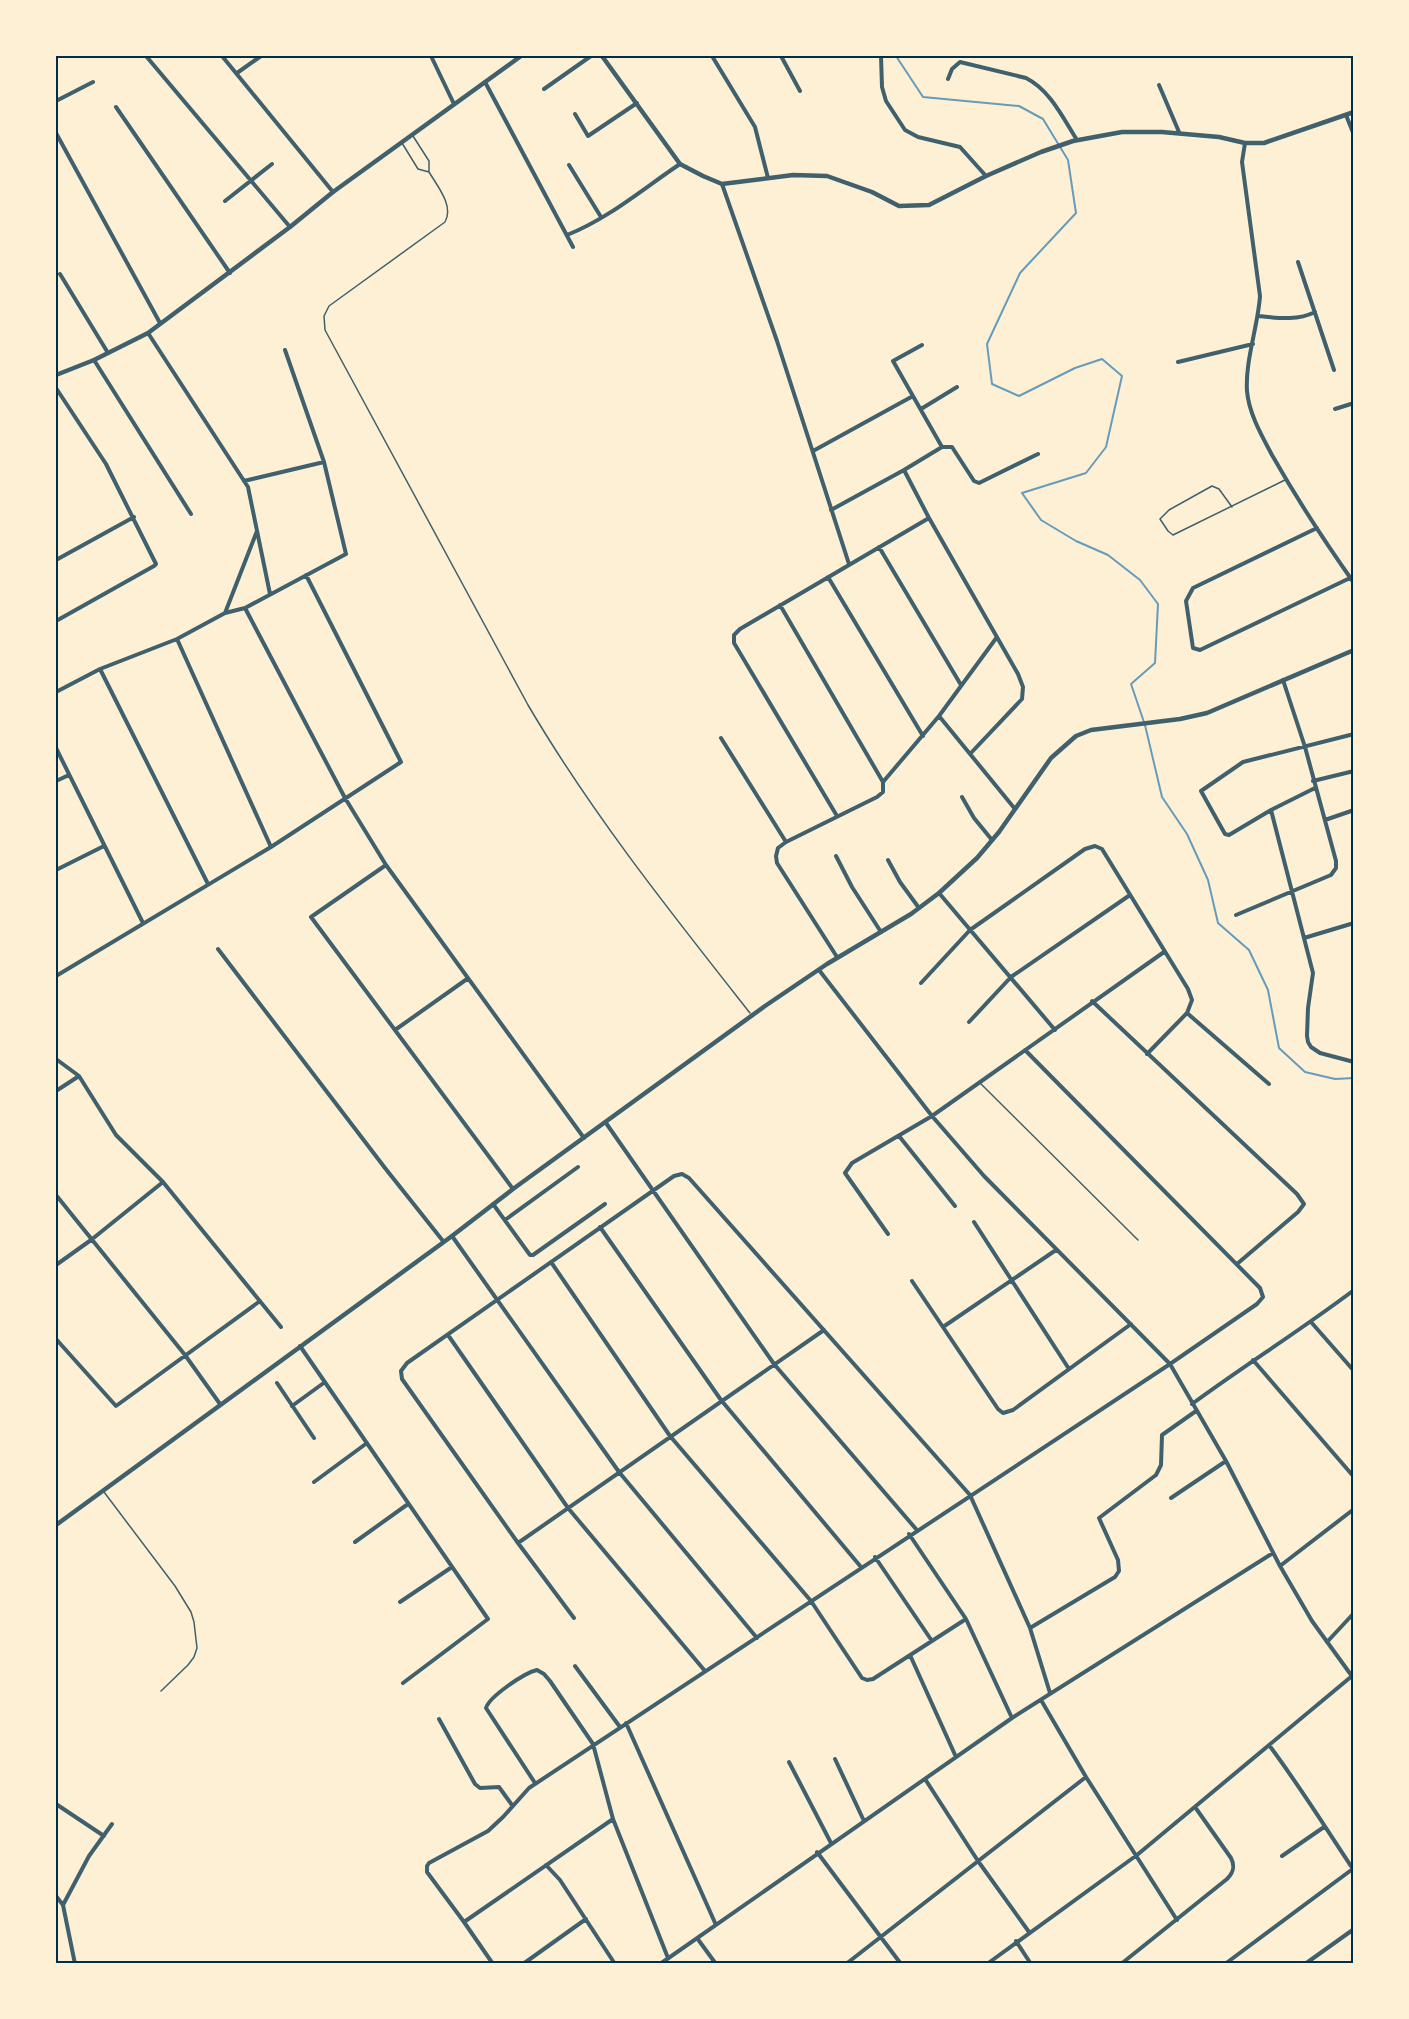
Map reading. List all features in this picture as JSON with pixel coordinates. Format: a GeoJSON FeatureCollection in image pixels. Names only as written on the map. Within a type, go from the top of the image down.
{"type":"FeatureCollection","features":[{"type":"Feature","properties":{"kind":"street"},"geometry":{"type":"LineString","coordinates":[[146,56],[290,227]]}},
{"type":"Feature","properties":{"kind":"street"},"geometry":{"type":"LineString","coordinates":[[222,56],[333,192]]}},
{"type":"Feature","properties":{"kind":"street"},"geometry":{"type":"LineString","coordinates":[[237,73],[261,56]]}},
{"type":"Feature","properties":{"kind":"street"},"geometry":{"type":"LineString","coordinates":[[431,56],[454,104]]}},
{"type":"Feature","properties":{"kind":"street"},"geometry":{"type":"LineString","coordinates":[[56,375],[94,360],[148,333],[230,273],[333,192],[521,56]]}},
{"type":"Feature","properties":{"kind":"street"},"geometry":{"type":"LineString","coordinates":[[544,89],[591,56]]}},
{"type":"Feature","properties":{"kind":"street"},"geometry":{"type":"LineString","coordinates":[[602,56],[680,164],[703,176],[722,184],[793,175],[826,176],[872,192],[899,206],[929,205],[986,176],[1075,140],[1122,132],[1179,132],[1245,143],[1264,143],[1353,112]]}},
{"type":"Feature","properties":{"kind":"street"},"geometry":{"type":"LineString","coordinates":[[712,56],[755,128],[768,178]]}},
{"type":"Feature","properties":{"kind":"street"},"geometry":{"type":"LineString","coordinates":[[781,56],[800,91]]}},
{"type":"Feature","properties":{"kind":"street"},"geometry":{"type":"LineString","coordinates":[[881,56],[882,87],[886,101],[905,130],[918,137],[960,147],[986,176]]}},
{"type":"Feature","properties":{"kind":"street"},"geometry":{"type":"LineString","coordinates":[[948,79],[952,69],[960,62],[1026,78],[1047,96],[1075,140]]}},
{"type":"Feature","properties":{"kind":"street"},"geometry":{"type":"LineString","coordinates":[[56,101],[93,82]]}},
{"type":"Feature","properties":{"kind":"street"},"geometry":{"type":"LineString","coordinates":[[485,82],[573,247]]}},
{"type":"Feature","properties":{"kind":"street"},"geometry":{"type":"LineString","coordinates":[[1159,85],[1179,132]]}},
{"type":"Feature","properties":{"kind":"street"},"geometry":{"type":"LineString","coordinates":[[575,114],[588,136],[637,103]]}},
{"type":"Feature","properties":{"kind":"street"},"geometry":{"type":"LineString","coordinates":[[116,106],[230,273]]}},
{"type":"Feature","properties":{"kind":"street"},"geometry":{"type":"LineString","coordinates":[[1346,115],[1353,135]]}},
{"type":"Feature","properties":{"kind":"street"},"geometry":{"type":"LineString","coordinates":[[56,133],[160,323]]}},
{"type":"Feature","properties":{"kind":"street"},"geometry":{"type":"LineString","coordinates":[[1245,143],[1242,162],[1260,296],[1259,316],[1248,378],[1248,401],[1263,437],[1286,480],[1353,583]]}},
{"type":"Feature","properties":{"kind":"street"},"geometry":{"type":"LineString","coordinates":[[225,201],[272,164]]}},
{"type":"Feature","properties":{"kind":"street"},"geometry":{"type":"LineString","coordinates":[[567,235],[601,217],[680,164]]}},
{"type":"Feature","properties":{"kind":"street"},"geometry":{"type":"LineString","coordinates":[[569,165],[601,217]]}},
{"type":"Feature","properties":{"kind":"street"},"geometry":{"type":"LineString","coordinates":[[722,184],[849,564]]}},
{"type":"Feature","properties":{"kind":"street"},"geometry":{"type":"LineString","coordinates":[[1298,262],[1334,370]]}},
{"type":"Feature","properties":{"kind":"street"},"geometry":{"type":"LineString","coordinates":[[60,274],[108,353]]}},
{"type":"Feature","properties":{"kind":"street"},"geometry":{"type":"LineString","coordinates":[[1259,316],[1297,318],[1315,312]]}},
{"type":"Feature","properties":{"kind":"street"},"geometry":{"type":"LineString","coordinates":[[148,333],[248,487],[270,594]]}},
{"type":"Feature","properties":{"kind":"street"},"geometry":{"type":"LineString","coordinates":[[1178,363],[1253,344]]}},
{"type":"Feature","properties":{"kind":"street"},"geometry":{"type":"LineString","coordinates":[[922,345],[894,361],[942,447]]}},
{"type":"Feature","properties":{"kind":"street"},"geometry":{"type":"LineString","coordinates":[[56,692],[100,669],[177,639],[225,613],[245,608],[346,554],[324,462],[285,351]]}},
{"type":"Feature","properties":{"kind":"street"},"geometry":{"type":"LineString","coordinates":[[94,360],[191,514]]}},
{"type":"Feature","properties":{"kind":"street"},"geometry":{"type":"LineString","coordinates":[[921,409],[957,387]]}},
{"type":"Feature","properties":{"kind":"street"},"geometry":{"type":"LineString","coordinates":[[56,388],[106,464],[156,564],[56,621]]}},
{"type":"Feature","properties":{"kind":"street"},"geometry":{"type":"LineString","coordinates":[[813,451],[913,396]]}},
{"type":"Feature","properties":{"kind":"street"},"geometry":{"type":"LineString","coordinates":[[1335,409],[1353,403]]}},
{"type":"Feature","properties":{"kind":"street"},"geometry":{"type":"LineString","coordinates":[[831,510],[942,447],[952,447],[974,481],[979,483],[1038,454]]}},
{"type":"Feature","properties":{"kind":"street"},"geometry":{"type":"LineString","coordinates":[[244,481],[324,462]]}},
{"type":"Feature","properties":{"kind":"street"},"geometry":{"type":"LineString","coordinates":[[904,470],[1018,674],[1023,687],[1022,699],[970,754]]}},
{"type":"Feature","properties":{"kind":"street"},"geometry":{"type":"LineString","coordinates":[[56,560],[134,517]]}},
{"type":"Feature","properties":{"kind":"street"},"geometry":{"type":"LineString","coordinates":[[837,816],[734,643],[734,635],[780,605],[930,518]]}},
{"type":"Feature","properties":{"kind":"street"},"geometry":{"type":"LineString","coordinates":[[1317,528],[1190,591],[1186,601],[1192,644],[1195,650],[1200,650],[1350,578]]}},
{"type":"Feature","properties":{"kind":"street"},"geometry":{"type":"LineString","coordinates":[[225,613],[257,529]]}},
{"type":"Feature","properties":{"kind":"street"},"geometry":{"type":"LineString","coordinates":[[879,547],[961,686]]}},
{"type":"Feature","properties":{"kind":"street"},"geometry":{"type":"LineString","coordinates":[[56,976],[271,848],[401,762],[306,575]]}},
{"type":"Feature","properties":{"kind":"street"},"geometry":{"type":"LineString","coordinates":[[828,577],[923,736]]}},
{"type":"Feature","properties":{"kind":"street"},"geometry":{"type":"LineString","coordinates":[[780,605],[883,782],[883,792],[877,796],[778,848],[777,863],[837,957]]}},
{"type":"Feature","properties":{"kind":"street"},"geometry":{"type":"LineString","coordinates":[[245,608],[345,798],[386,865],[584,1138]]}},
{"type":"Feature","properties":{"kind":"street"},"geometry":{"type":"LineString","coordinates":[[883,782],[939,716],[997,637]]}},
{"type":"Feature","properties":{"kind":"street"},"geometry":{"type":"LineString","coordinates":[[177,639],[271,848]]}},
{"type":"Feature","properties":{"kind":"street"},"geometry":{"type":"LineString","coordinates":[[56,1525],[513,1189],[819,969],[919,908],[939,893],[977,858],[1051,758],[1070,740],[1091,730],[1180,719],[1207,713],[1353,650]]}},
{"type":"Feature","properties":{"kind":"street"},"geometry":{"type":"LineString","coordinates":[[100,669],[208,884]]}},
{"type":"Feature","properties":{"kind":"street"},"geometry":{"type":"LineString","coordinates":[[1236,915],[1334,873],[1336,861],[1305,747],[1283,679]]}},
{"type":"Feature","properties":{"kind":"street"},"geometry":{"type":"LineString","coordinates":[[939,716],[1015,809]]}},
{"type":"Feature","properties":{"kind":"street"},"geometry":{"type":"LineString","coordinates":[[1315,788],[1271,810],[1232,835],[1227,835],[1202,791],[1243,762],[1353,734]]}},
{"type":"Feature","properties":{"kind":"street"},"geometry":{"type":"LineString","coordinates":[[721,738],[786,842]]}},
{"type":"Feature","properties":{"kind":"street"},"geometry":{"type":"LineString","coordinates":[[56,748],[143,923]]}},
{"type":"Feature","properties":{"kind":"street"},"geometry":{"type":"LineString","coordinates":[[1313,781],[1353,771]]}},
{"type":"Feature","properties":{"kind":"street"},"geometry":{"type":"LineString","coordinates":[[56,781],[69,775]]}},
{"type":"Feature","properties":{"kind":"street"},"geometry":{"type":"LineString","coordinates":[[962,797],[974,818],[992,840]]}},
{"type":"Feature","properties":{"kind":"street"},"geometry":{"type":"LineString","coordinates":[[1271,810],[1313,973],[1308,1008],[1308,1042],[1320,1053],[1353,1062]]}},
{"type":"Feature","properties":{"kind":"street"},"geometry":{"type":"LineString","coordinates":[[1325,820],[1353,810]]}},
{"type":"Feature","properties":{"kind":"street"},"geometry":{"type":"LineString","coordinates":[[56,870],[104,846]]}},
{"type":"Feature","properties":{"kind":"street"},"geometry":{"type":"LineString","coordinates":[[921,983],[970,930],[1085,849],[1095,846],[1102,849],[1188,989],[1192,1000],[1187,1013],[1147,1054]]}},
{"type":"Feature","properties":{"kind":"street"},"geometry":{"type":"LineString","coordinates":[[836,856],[852,887],[881,932]]}},
{"type":"Feature","properties":{"kind":"street"},"geometry":{"type":"LineString","coordinates":[[888,860],[900,882],[919,908]]}},
{"type":"Feature","properties":{"kind":"street"},"geometry":{"type":"LineString","coordinates":[[386,865],[311,917],[513,1189]]}},
{"type":"Feature","properties":{"kind":"street"},"geometry":{"type":"LineString","coordinates":[[939,893],[1055,1029]]}},
{"type":"Feature","properties":{"kind":"street"},"geometry":{"type":"LineString","coordinates":[[969,1022],[1011,977],[1130,895]]}},
{"type":"Feature","properties":{"kind":"street"},"geometry":{"type":"LineString","coordinates":[[1304,938],[1353,923]]}},
{"type":"Feature","properties":{"kind":"street"},"geometry":{"type":"LineString","coordinates":[[218,949],[443,1241]]}},
{"type":"Feature","properties":{"kind":"street"},"geometry":{"type":"LineString","coordinates":[[888,1234],[845,1173],[852,1163],[932,1116],[1164,952]]}},
{"type":"Feature","properties":{"kind":"street"},"geometry":{"type":"LineString","coordinates":[[819,969],[932,1116],[984,1176],[1170,1364],[1226,1461],[1273,1553],[1312,1621],[1353,1677],[1137,1855],[987,1964]]}},
{"type":"Feature","properties":{"kind":"street"},"geometry":{"type":"LineString","coordinates":[[395,1030],[467,979]]}},
{"type":"Feature","properties":{"kind":"street"},"geometry":{"type":"LineString","coordinates":[[1092,1001],[1297,1194],[1304,1204],[1298,1212],[1237,1264]]}},
{"type":"Feature","properties":{"kind":"street"},"geometry":{"type":"LineString","coordinates":[[1187,1013],[1269,1084]]}},
{"type":"Feature","properties":{"kind":"street"},"geometry":{"type":"LineString","coordinates":[[493,1964],[427,1872],[426,1868],[429,1863],[488,1831],[536,1783],[757,1638],[909,1534],[1170,1364],[1257,1304],[1263,1297],[1260,1288],[1237,1264],[1025,1050]]}},
{"type":"Feature","properties":{"kind":"street"},"geometry":{"type":"LineString","coordinates":[[56,1059],[79,1076],[116,1135],[164,1182],[281,1327]]}},
{"type":"Feature","properties":{"kind":"street"},"geometry":{"type":"LineString","coordinates":[[56,1091],[79,1076]]}},
{"type":"Feature","properties":{"kind":"street"},"geometry":{"type":"LineString","coordinates":[[606,1123],[774,1364],[917,1530]]}},
{"type":"Feature","properties":{"kind":"street"},"geometry":{"type":"LineString","coordinates":[[899,1136],[955,1206]]}},
{"type":"Feature","properties":{"kind":"street"},"geometry":{"type":"LineString","coordinates":[[505,1220],[578,1167]]}},
{"type":"Feature","properties":{"kind":"street"},"geometry":{"type":"LineString","coordinates":[[574,1618],[402,1379],[401,1371],[407,1363],[600,1227],[674,1176],[682,1174],[689,1178],[970,1495],[1029,1628],[1050,1693]]}},
{"type":"Feature","properties":{"kind":"street"},"geometry":{"type":"LineString","coordinates":[[56,1265],[164,1182]]}},
{"type":"Feature","properties":{"kind":"street"},"geometry":{"type":"LineString","coordinates":[[56,1195],[185,1355],[220,1404]]}},
{"type":"Feature","properties":{"kind":"street"},"geometry":{"type":"LineString","coordinates":[[493,1204],[527,1253],[534,1255],[605,1204]]}},
{"type":"Feature","properties":{"kind":"street"},"geometry":{"type":"LineString","coordinates":[[974,1222],[1069,1369]]}},
{"type":"Feature","properties":{"kind":"street"},"geometry":{"type":"LineString","coordinates":[[600,1227],[721,1400],[861,1567]]}},
{"type":"Feature","properties":{"kind":"street"},"geometry":{"type":"LineString","coordinates":[[452,1236],[619,1472],[757,1638]]}},
{"type":"Feature","properties":{"kind":"street"},"geometry":{"type":"LineString","coordinates":[[944,1327],[1056,1250]]}},
{"type":"Feature","properties":{"kind":"street"},"geometry":{"type":"LineString","coordinates":[[551,1262],[670,1436],[811,1601],[862,1678],[867,1680],[873,1678],[966,1619]]}},
{"type":"Feature","properties":{"kind":"street"},"geometry":{"type":"LineString","coordinates":[[912,1281],[998,1409],[1003,1413],[1013,1410],[1131,1324]]}},
{"type":"Feature","properties":{"kind":"street"},"geometry":{"type":"LineString","coordinates":[[1192,1404],[1311,1322],[1353,1290]]}},
{"type":"Feature","properties":{"kind":"street"},"geometry":{"type":"LineString","coordinates":[[56,1339],[116,1406],[260,1301]]}},
{"type":"Feature","properties":{"kind":"street"},"geometry":{"type":"LineString","coordinates":[[1311,1322],[1353,1371]]}},
{"type":"Feature","properties":{"kind":"street"},"geometry":{"type":"LineString","coordinates":[[518,1543],[824,1330]]}},
{"type":"Feature","properties":{"kind":"street"},"geometry":{"type":"LineString","coordinates":[[448,1335],[568,1508],[705,1671]]}},
{"type":"Feature","properties":{"kind":"street"},"geometry":{"type":"LineString","coordinates":[[300,1345],[488,1619],[403,1683]]}},
{"type":"Feature","properties":{"kind":"street"},"geometry":{"type":"LineString","coordinates":[[1253,1360],[1353,1477]]}},
{"type":"Feature","properties":{"kind":"street"},"geometry":{"type":"LineString","coordinates":[[292,1406],[325,1382]]}},
{"type":"Feature","properties":{"kind":"street"},"geometry":{"type":"LineString","coordinates":[[277,1383],[314,1438]]}},
{"type":"Feature","properties":{"kind":"street"},"geometry":{"type":"LineString","coordinates":[[1029,1628],[1114,1577],[1119,1571],[1118,1560],[1099,1518],[1156,1474],[1161,1465],[1162,1435],[1196,1411]]}},
{"type":"Feature","properties":{"kind":"street"},"geometry":{"type":"LineString","coordinates":[[314,1482],[367,1443]]}},
{"type":"Feature","properties":{"kind":"street"},"geometry":{"type":"LineString","coordinates":[[1171,1498],[1226,1461]]}},
{"type":"Feature","properties":{"kind":"street"},"geometry":{"type":"LineString","coordinates":[[355,1542],[408,1504]]}},
{"type":"Feature","properties":{"kind":"street"},"geometry":{"type":"LineString","coordinates":[[1280,1566],[1353,1509]]}},
{"type":"Feature","properties":{"kind":"street"},"geometry":{"type":"LineString","coordinates":[[909,1534],[966,1619],[1012,1718]]}},
{"type":"Feature","properties":{"kind":"street"},"geometry":{"type":"LineString","coordinates":[[660,1964],[817,1852],[1012,1718],[1273,1553]]}},
{"type":"Feature","properties":{"kind":"street"},"geometry":{"type":"LineString","coordinates":[[876,1557],[932,1641]]}},
{"type":"Feature","properties":{"kind":"street"},"geometry":{"type":"LineString","coordinates":[[400,1602],[452,1567]]}},
{"type":"Feature","properties":{"kind":"street"},"geometry":{"type":"LineString","coordinates":[[1328,1642],[1353,1613]]}},
{"type":"Feature","properties":{"kind":"street"},"geometry":{"type":"LineString","coordinates":[[910,1655],[956,1757]]}},
{"type":"Feature","properties":{"kind":"street"},"geometry":{"type":"LineString","coordinates":[[576,1666],[620,1727]]}},
{"type":"Feature","properties":{"kind":"street"},"geometry":{"type":"LineString","coordinates":[[536,1783],[486,1708],[493,1698],[527,1673],[537,1670],[544,1674],[593,1744],[614,1819],[668,1958]]}},
{"type":"Feature","properties":{"kind":"street"},"geometry":{"type":"LineString","coordinates":[[1041,1700],[1086,1777],[1177,1920]]}},
{"type":"Feature","properties":{"kind":"street"},"geometry":{"type":"LineString","coordinates":[[440,1719],[475,1784],[480,1788],[499,1787],[512,1806]]}},
{"type":"Feature","properties":{"kind":"street"},"geometry":{"type":"LineString","coordinates":[[626,1723],[716,1924]]}},
{"type":"Feature","properties":{"kind":"street"},"geometry":{"type":"LineString","coordinates":[[1225,1964],[1353,1869],[1324,1827],[1309,1800],[1269,1745]]}},
{"type":"Feature","properties":{"kind":"street"},"geometry":{"type":"LineString","coordinates":[[835,1759],[864,1821]]}},
{"type":"Feature","properties":{"kind":"street"},"geometry":{"type":"LineString","coordinates":[[789,1762],[831,1843]]}},
{"type":"Feature","properties":{"kind":"street"},"geometry":{"type":"LineString","coordinates":[[846,1964],[1086,1777]]}},
{"type":"Feature","properties":{"kind":"street"},"geometry":{"type":"LineString","coordinates":[[925,1779],[978,1861],[1029,1932]]}},
{"type":"Feature","properties":{"kind":"street"},"geometry":{"type":"LineString","coordinates":[[56,1804],[104,1836]]}},
{"type":"Feature","properties":{"kind":"street"},"geometry":{"type":"LineString","coordinates":[[1120,1964],[1227,1879],[1233,1869],[1234,1863],[1231,1858],[1195,1806]]}},
{"type":"Feature","properties":{"kind":"street"},"geometry":{"type":"LineString","coordinates":[[464,1922],[614,1819]]}},
{"type":"Feature","properties":{"kind":"street"},"geometry":{"type":"LineString","coordinates":[[63,1905],[89,1856],[112,1824]]}},
{"type":"Feature","properties":{"kind":"street"},"geometry":{"type":"LineString","coordinates":[[1282,1856],[1324,1827]]}},
{"type":"Feature","properties":{"kind":"street"},"geometry":{"type":"LineString","coordinates":[[817,1852],[901,1964]]}},
{"type":"Feature","properties":{"kind":"street"},"geometry":{"type":"LineString","coordinates":[[546,1865],[560,1880],[615,1964]]}},
{"type":"Feature","properties":{"kind":"street"},"geometry":{"type":"LineString","coordinates":[[56,1896],[63,1905],[75,1964]]}},
{"type":"Feature","properties":{"kind":"street"},"geometry":{"type":"LineString","coordinates":[[524,1964],[586,1919]]}},
{"type":"Feature","properties":{"kind":"street"},"geometry":{"type":"LineString","coordinates":[[1305,1964],[1353,1929]]}},
{"type":"Feature","properties":{"kind":"street"},"geometry":{"type":"LineString","coordinates":[[697,1938],[716,1964]]}},
{"type":"Feature","properties":{"kind":"street"},"geometry":{"type":"LineString","coordinates":[[1016,1941],[1031,1964]]}},
{"type":"Feature","properties":{"kind":"lane"},"geometry":{"type":"LineString","coordinates":[[412,135],[429,161],[429,172],[448,206],[449,215],[445,222],[329,306],[324,316],[326,330],[555,751],[658,895],[752,1017]]}},
{"type":"Feature","properties":{"kind":"lane"},"geometry":{"type":"LineString","coordinates":[[401,143],[418,169],[429,172]]}},
{"type":"Feature","properties":{"kind":"lane"},"geometry":{"type":"LineString","coordinates":[[1232,507],[1219,489],[1212,486],[1169,510],[1160,519],[1173,535],[1232,507],[1286,480]]}},
{"type":"Feature","properties":{"kind":"lane"},"geometry":{"type":"LineString","coordinates":[[979,1083],[1138,1240]]}},
{"type":"Feature","properties":{"kind":"lane"},"geometry":{"type":"LineString","coordinates":[[103,1490],[175,1586],[191,1612],[194,1622],[197,1648],[194,1657],[161,1691]]}},
{"type":"Feature","properties":{"kind":"waterway"},"geometry":{"type":"LineString","coordinates":[[896,56],[923,97],[1019,106],[1043,119],[1068,160],[1076,213],[1020,273],[987,344],[992,384],[1019,396],[1075,368],[1102,359],[1122,376],[1106,447],[1086,473],[1022,493],[1041,520],[1076,541],[1108,555],[1140,580],[1158,604],[1155,663],[1131,684],[1145,725],[1162,797],[1187,834],[1208,880],[1218,923],[1249,950],[1268,990],[1279,1048],[1305,1072],[1335,1079],[1354,1078]]}}]}
